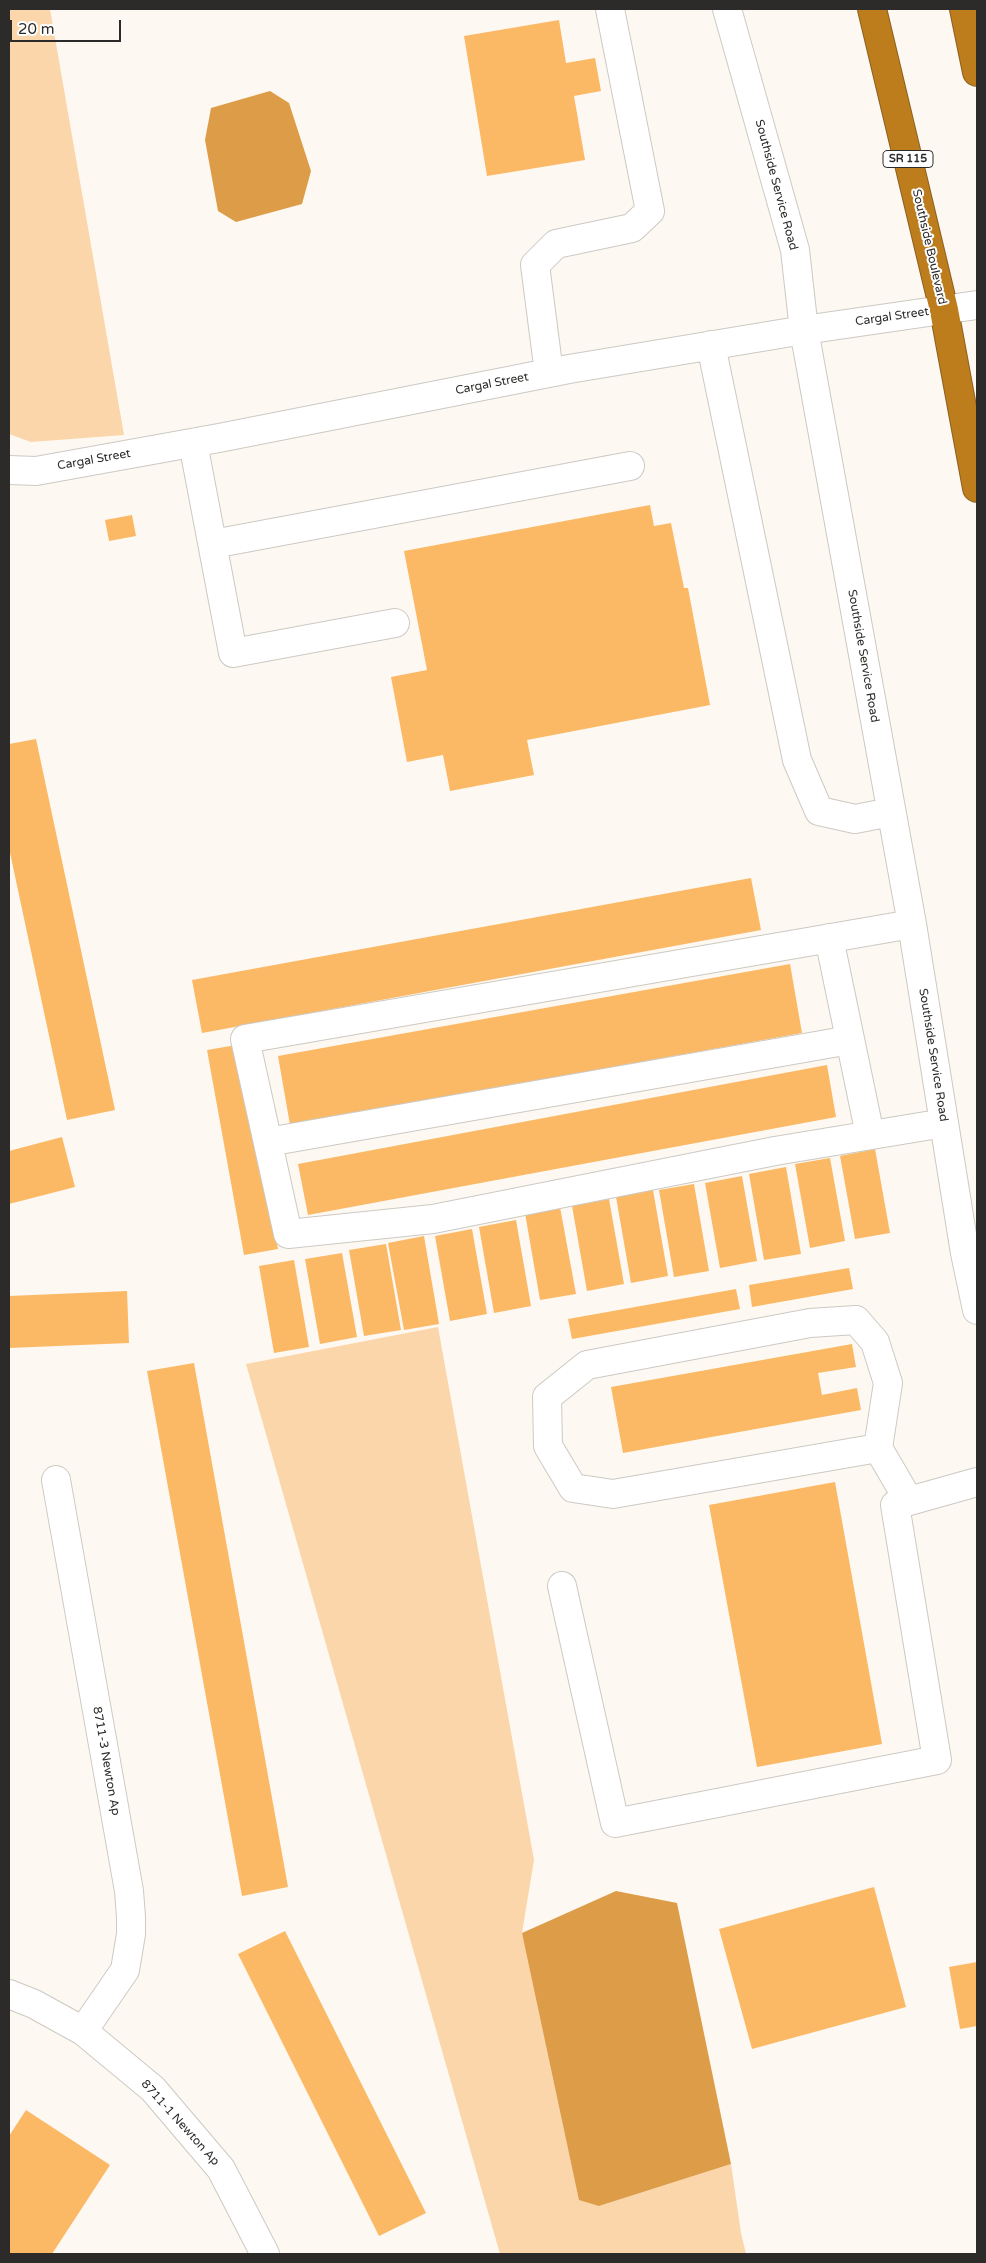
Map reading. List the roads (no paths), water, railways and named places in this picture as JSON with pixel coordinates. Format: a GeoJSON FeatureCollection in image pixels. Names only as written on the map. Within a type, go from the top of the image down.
{"type":"FeatureCollection","features":[{"type":"Feature","properties":{"kind":"highway","name":"Southside Boulevard"},"geometry":{"type":"LineString","coordinates":[[872,9],[944,310],[977,488]]}},
{"type":"Feature","properties":{"kind":"highway"},"geometry":{"type":"LineString","coordinates":[[964,9],[974,39],[977,72]]}},
{"type":"Feature","properties":{"kind":"street"},"geometry":{"type":"LineString","coordinates":[[549,373],[535,265],[556,244],[632,228],[650,211],[610,9]]}},
{"type":"Feature","properties":{"kind":"street","name":"Southside Service Road"},"geometry":{"type":"LineString","coordinates":[[727,9],[795,250],[804,330],[912,924],[965,1253],[977,1310]]}},
{"type":"Feature","properties":{"kind":"street","name":"Cargal Street"},"geometry":{"type":"LineString","coordinates":[[9,470],[36,471],[193,443],[549,373],[804,330],[977,305]]}},
{"type":"Feature","properties":{"kind":"street"},"geometry":{"type":"LineString","coordinates":[[711,345],[797,760],[819,811],[855,819],[891,812]]}},
{"type":"Feature","properties":{"kind":"street"},"geometry":{"type":"LineString","coordinates":[[193,443],[233,653],[395,624]]}},
{"type":"Feature","properties":{"kind":"street"},"geometry":{"type":"LineString","coordinates":[[213,544],[630,466]]}},
{"type":"Feature","properties":{"kind":"street"},"geometry":{"type":"LineString","coordinates":[[912,924],[245,1040],[288,1234],[433,1219],[765,1152],[944,1123]]}},
{"type":"Feature","properties":{"kind":"street"},"geometry":{"type":"LineString","coordinates":[[829,938],[870,1135]]}},
{"type":"Feature","properties":{"kind":"street"},"geometry":{"type":"LineString","coordinates":[[268,1142],[850,1040]]}},
{"type":"Feature","properties":{"kind":"street"},"geometry":{"type":"LineString","coordinates":[[878,1448],[613,1494],[573,1488],[548,1446],[547,1396],[587,1365],[810,1322],[856,1320],[875,1342],[888,1383],[878,1448],[910,1501]]}},
{"type":"Feature","properties":{"kind":"street","name":"8711-3 Newton Ap"},"geometry":{"type":"LineString","coordinates":[[56,1480],[129,1891],[131,1917],[131,1934],[125,1970],[83,2031]]}},
{"type":"Feature","properties":{"kind":"street"},"geometry":{"type":"LineString","coordinates":[[562,1586],[615,1822],[936,1760],[895,1504],[977,1482]]}},
{"type":"Feature","properties":{"kind":"street","name":"8711-1 Newton Ap"},"geometry":{"type":"LineString","coordinates":[[9,1994],[34,2004],[83,2031],[153,2089],[221,2169],[265,2254]]}}]}
